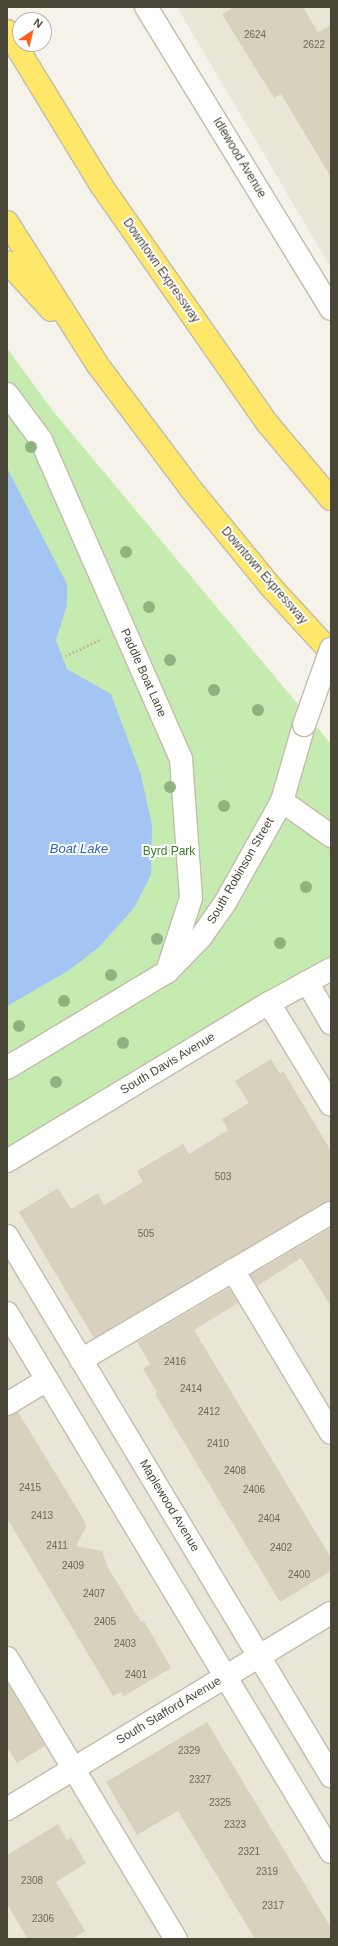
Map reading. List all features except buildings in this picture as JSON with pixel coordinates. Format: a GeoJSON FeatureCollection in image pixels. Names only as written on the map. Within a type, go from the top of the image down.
{"type":"FeatureCollection","features":[{"type":"Feature","properties":{"kind":"highway","name":"Downtown Expressway"},"geometry":{"type":"LineString","coordinates":[[7,31],[105,191],[268,424],[331,499]]}},
{"type":"Feature","properties":{"kind":"highway","name":"Downtown Expressway"},"geometry":{"type":"LineString","coordinates":[[7,222],[91,354],[190,488],[270,588],[331,652]]}},
{"type":"Feature","properties":{"kind":"highway"},"geometry":{"type":"LineString","coordinates":[[7,262],[91,354]]}},
{"type":"Feature","properties":{"kind":"street","name":"Idlewood Avenue"},"geometry":{"type":"LineString","coordinates":[[146,7],[331,310]]}},
{"type":"Feature","properties":{"kind":"street","name":"Paddle Boat Lane"},"geometry":{"type":"LineString","coordinates":[[7,394],[41,440],[181,759],[191,898],[168,972]]}},
{"type":"Feature","properties":{"kind":"street","name":"South Robinson Street"},"geometry":{"type":"LineString","coordinates":[[7,1068],[168,972],[201,938],[225,903],[282,801],[304,725],[331,649]]}},
{"type":"Feature","properties":{"kind":"street"},"geometry":{"type":"LineString","coordinates":[[282,801],[331,836]]}},
{"type":"Feature","properties":{"kind":"street","name":"South Davis Avenue"},"geometry":{"type":"LineString","coordinates":[[7,1161],[269,1003],[331,969]]}},
{"type":"Feature","properties":{"kind":"street"},"geometry":{"type":"LineString","coordinates":[[307,982],[331,1024]]}},
{"type":"Feature","properties":{"kind":"street"},"geometry":{"type":"LineString","coordinates":[[269,1003],[331,1105]]}},
{"type":"Feature","properties":{"kind":"street"},"geometry":{"type":"LineString","coordinates":[[81,1360],[331,1213]]}},
{"type":"Feature","properties":{"kind":"street","name":"Maplewood Avenue"},"geometry":{"type":"LineString","coordinates":[[7,1236],[331,1776]]}},
{"type":"Feature","properties":{"kind":"street"},"geometry":{"type":"LineString","coordinates":[[233,1270],[331,1433]]}},
{"type":"Feature","properties":{"kind":"street"},"geometry":{"type":"LineString","coordinates":[[7,1313],[331,1852]]}},
{"type":"Feature","properties":{"kind":"street"},"geometry":{"type":"LineString","coordinates":[[7,1404],[47,1380]]}},
{"type":"Feature","properties":{"kind":"street","name":"South Stafford Avenue"},"geometry":{"type":"LineString","coordinates":[[7,1809],[331,1613]]}},
{"type":"Feature","properties":{"kind":"street"},"geometry":{"type":"LineString","coordinates":[[7,1658],[176,1939]]}},
{"type":"Feature","properties":{"kind":"path"},"geometry":{"type":"LineString","coordinates":[[64,656],[105,636]]}},
{"type":"Feature","properties":{"kind":"shaded area"},"geometry":{"type":"Polygon","coordinates":[[[177,7],[331,7],[331,268],[177,7]]]}},
{"type":"Feature","properties":{"kind":"shaded area"},"geometry":{"type":"Polygon","coordinates":[[[331,960],[331,1939],[7,1939],[7,1153],[331,960]]]}},
{"type":"Feature","properties":{"kind":"green space","name":"Byrd Park"},"geometry":{"type":"Polygon","coordinates":[[[7,348],[53,411],[331,744],[331,960],[7,1153],[7,348]]]}},
{"type":"Feature","properties":{"kind":"water","name":"Boat Lake"},"geometry":{"type":"Polygon","coordinates":[[[7,468],[67,584],[67,605],[56,640],[67,669],[111,694],[141,775],[152,825],[151,875],[134,908],[98,948],[68,971],[7,1006],[7,468]]]}}]}
